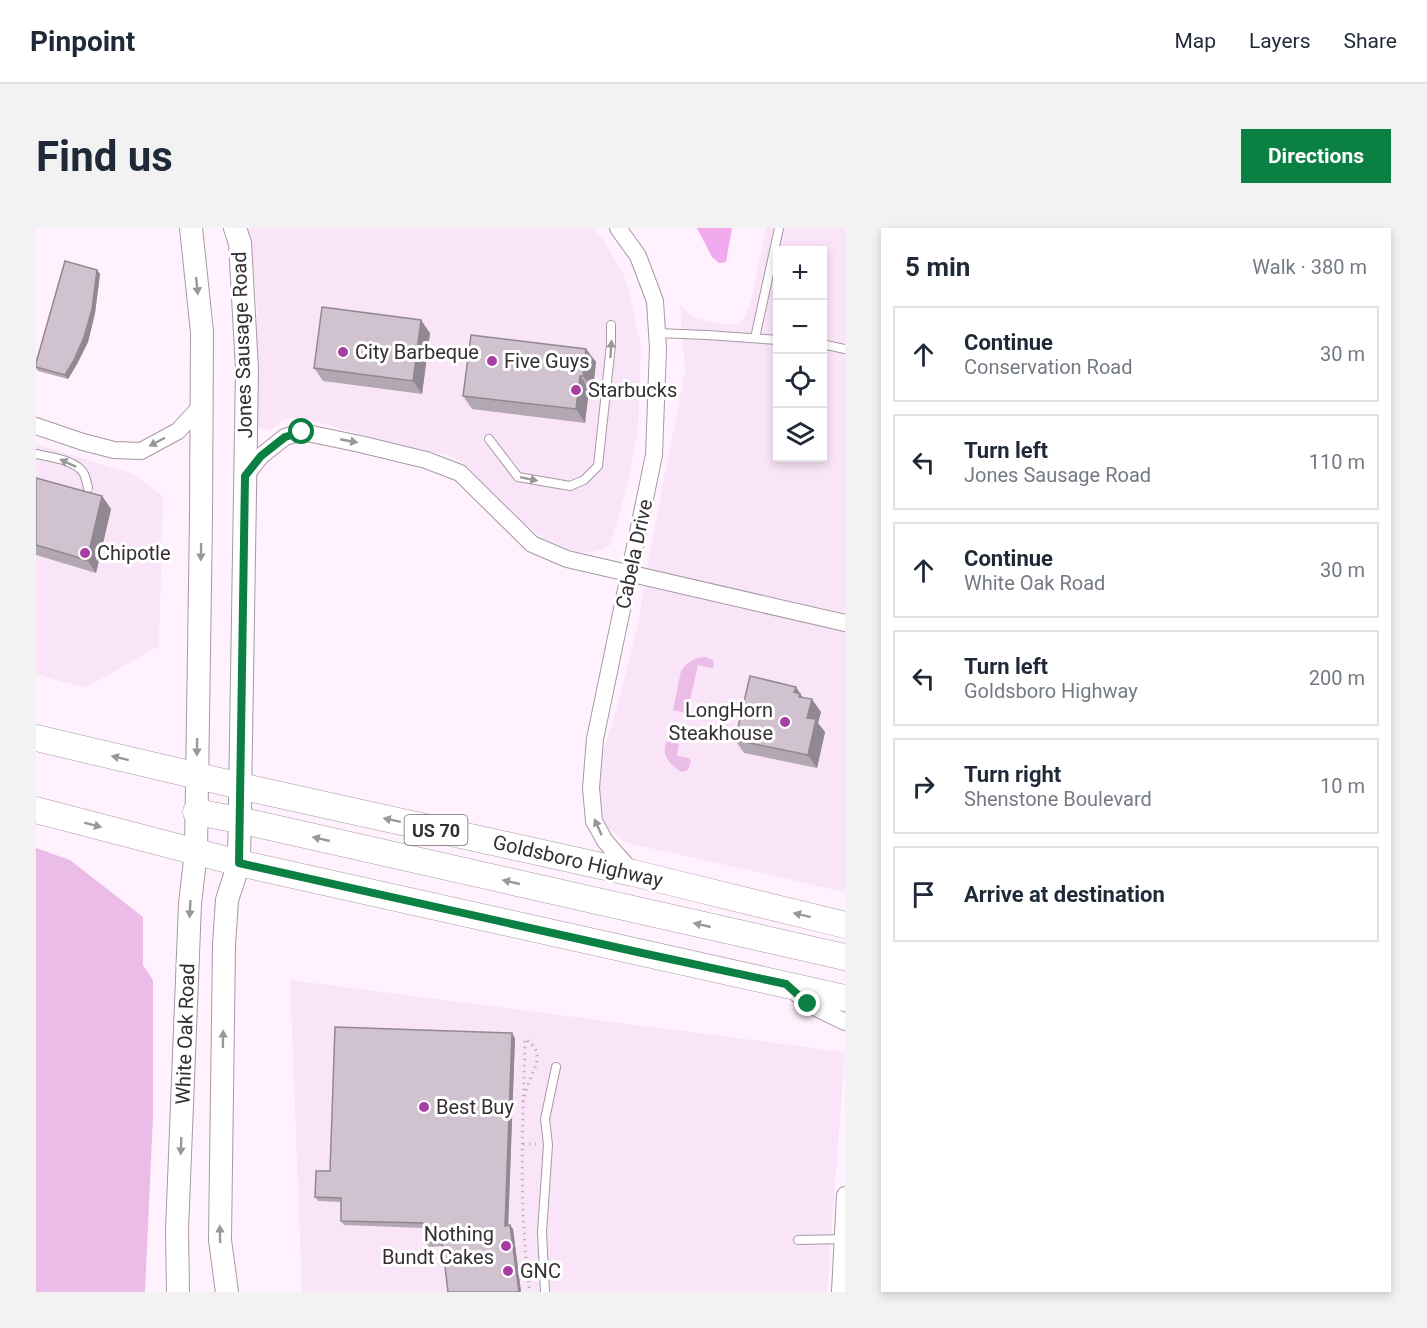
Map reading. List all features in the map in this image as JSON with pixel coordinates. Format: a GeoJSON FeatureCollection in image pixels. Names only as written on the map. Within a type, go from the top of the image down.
{"type":"FeatureCollection","features":[{"type":"Feature","properties":{"kind":"main road","name":"Jones Sausage Road"},"geometry":{"type":"LineString","coordinates":[[191,228],[202,332],[197,777]]}},
{"type":"Feature","properties":{"kind":"main road","name":"Jones Sausage Road"},"geometry":{"type":"LineString","coordinates":[[235,228],[240,243],[247,369],[239,786]]}},
{"type":"Feature","properties":{"kind":"main road","name":"US 70"},"geometry":{"type":"LineString","coordinates":[[36,738],[239,786]]}},
{"type":"Feature","properties":{"kind":"main road","name":"White Oak Road"},"geometry":{"type":"LineString","coordinates":[[178,1292],[177,1230],[190,904],[196,851],[197,777]]}},
{"type":"Feature","properties":{"kind":"main road","name":"White Oak Road"},"geometry":{"type":"LineString","coordinates":[[227,1292],[220,1240],[224,945],[227,900],[239,863],[239,786]]}},
{"type":"Feature","properties":{"kind":"main road","name":"Goldsboro Highway"},"geometry":{"type":"LineString","coordinates":[[239,786],[633,873],[845,925]]}},
{"type":"Feature","properties":{"kind":"main road"},"geometry":{"type":"LineString","coordinates":[[36,810],[239,863],[845,998]]}},
{"type":"Feature","properties":{"kind":"main road"},"geometry":{"type":"LineString","coordinates":[[196,812],[845,957]]}},
{"type":"Feature","properties":{"kind":"street","name":"Cabela Drive"},"geometry":{"type":"LineString","coordinates":[[618,228],[638,256],[655,301],[658,348],[654,454],[595,739],[591,788],[594,821],[604,841],[633,873]]}},
{"type":"Feature","properties":{"kind":"street"},"geometry":{"type":"LineString","coordinates":[[36,426],[114,450],[141,451],[178,431],[201,406]]}},
{"type":"Feature","properties":{"kind":"street"},"geometry":{"type":"LineString","coordinates":[[245,476],[261,456],[285,437],[302,432],[426,459],[459,473],[532,544],[567,559],[845,623]]}},
{"type":"Feature","properties":{"kind":"street"},"geometry":{"type":"LineString","coordinates":[[786,984],[808,1004],[845,1022]]}},
{"type":"Feature","properties":{"kind":"street"},"geometry":{"type":"LineString","coordinates":[[840,1292],[845,1195]]}},
{"type":"Feature","properties":{"kind":"lane"},"geometry":{"type":"LineString","coordinates":[[755,338],[779,228]]}},
{"type":"Feature","properties":{"kind":"lane"},"geometry":{"type":"LineString","coordinates":[[489,439],[518,477],[570,486],[584,480],[598,466],[611,345],[611,325]]}},
{"type":"Feature","properties":{"kind":"lane"},"geometry":{"type":"LineString","coordinates":[[657,333],[773,340]]}},
{"type":"Feature","properties":{"kind":"lane"},"geometry":{"type":"LineString","coordinates":[[827,345],[845,349]]}},
{"type":"Feature","properties":{"kind":"lane"},"geometry":{"type":"LineString","coordinates":[[36,454],[63,460],[76,466],[84,472],[88,488]]}},
{"type":"Feature","properties":{"kind":"lane"},"geometry":{"type":"LineString","coordinates":[[545,1292],[542,1232],[548,1145],[545,1119],[556,1067]]}},
{"type":"Feature","properties":{"kind":"lane"},"geometry":{"type":"LineString","coordinates":[[798,1240],[843,1239]]}},
{"type":"Feature","properties":{"kind":"path"},"geometry":{"type":"LineString","coordinates":[[523,1102],[537,1067],[537,1052],[525,1039],[523,1102],[524,1254],[530,1292]]}},
{"type":"Feature","properties":{"kind":"shaded area"},"geometry":{"type":"Polygon","coordinates":[[[246,228],[592,228],[603,239],[623,273],[630,294],[641,347],[638,430],[628,483],[611,544],[606,548],[588,553],[571,550],[548,541],[520,521],[467,466],[450,455],[408,448],[307,419],[282,420],[272,429],[257,426],[257,314],[252,248],[246,228]]]}},
{"type":"Feature","properties":{"kind":"shaded area"},"geometry":{"type":"Polygon","coordinates":[[[697,228],[732,228],[726,262],[719,263],[712,257],[697,228]]]}},
{"type":"Feature","properties":{"kind":"shaded area"},"geometry":{"type":"Polygon","coordinates":[[[766,228],[845,228],[845,892],[632,844],[622,840],[603,823],[595,800],[594,783],[636,634],[685,372],[680,305],[693,317],[721,324],[738,324],[745,318],[766,228]]]}},
{"type":"Feature","properties":{"kind":"shaded area"},"geometry":{"type":"Polygon","coordinates":[[[36,444],[133,474],[163,496],[159,646],[85,688],[36,674],[36,444]]]}},
{"type":"Feature","properties":{"kind":"shaded area"},"geometry":{"type":"Polygon","coordinates":[[[706,657],[713,660],[714,667],[698,665],[687,713],[673,710],[681,671],[692,661],[706,657]]]}},
{"type":"Feature","properties":{"kind":"shaded area"},"geometry":{"type":"Polygon","coordinates":[[[667,741],[679,744],[677,756],[689,758],[691,761],[688,770],[682,772],[667,759],[665,746],[667,741]]]}},
{"type":"Feature","properties":{"kind":"shaded area"},"geometry":{"type":"Polygon","coordinates":[[[36,848],[70,860],[143,917],[143,965],[153,980],[153,1116],[145,1292],[36,1292],[36,848]]]}},
{"type":"Feature","properties":{"kind":"shaded area"},"geometry":{"type":"Polygon","coordinates":[[[290,980],[845,1052],[827,1292],[302,1292],[290,980]]]}},
{"type":"Feature","properties":{"kind":"building"},"geometry":{"type":"Polygon","coordinates":[[[65,261],[97,270],[92,309],[84,337],[65,375],[36,367],[36,363],[65,261]]]}},
{"type":"Feature","properties":{"kind":"building"},"geometry":{"type":"Polygon","coordinates":[[[322,307],[421,320],[413,381],[314,368],[322,307]]]}},
{"type":"Feature","properties":{"kind":"building"},"geometry":{"type":"Polygon","coordinates":[[[471,335],[586,349],[576,409],[463,396],[471,335]]]}},
{"type":"Feature","properties":{"kind":"building"},"geometry":{"type":"Polygon","coordinates":[[[36,478],[102,496],[87,560],[36,545],[36,478]]]}},
{"type":"Feature","properties":{"kind":"building","name":"LongHorn Steakhouse"},"geometry":{"type":"Polygon","coordinates":[[[750,676],[796,687],[794,692],[800,694],[799,697],[812,699],[807,718],[816,719],[808,755],[735,740],[750,676]]]}},
{"type":"Feature","properties":{"kind":"building","name":"Best Buy"},"geometry":{"type":"Polygon","coordinates":[[[335,1027],[512,1033],[505,1226],[510,1225],[519,1292],[448,1292],[442,1241],[426,1243],[423,1223],[341,1221],[341,1198],[315,1197],[316,1171],[330,1171],[335,1027]]]}},
{"type":"Feature","properties":{"kind":"place","name":"City Barbeque"},"geometry":{"type":"Point","coordinates":[343,352]}},
{"type":"Feature","properties":{"kind":"place","name":"Five Guys"},"geometry":{"type":"Point","coordinates":[492,361]}},
{"type":"Feature","properties":{"kind":"place","name":"Starbucks"},"geometry":{"type":"Point","coordinates":[576,390]}},
{"type":"Feature","properties":{"kind":"place","name":"Chipotle"},"geometry":{"type":"Point","coordinates":[85,553]}},
{"type":"Feature","properties":{"kind":"place","name":"LongHorn Steakhouse"},"geometry":{"type":"Point","coordinates":[785,722]}},
{"type":"Feature","properties":{"kind":"place","name":"Best Buy"},"geometry":{"type":"Point","coordinates":[424,1107]}},
{"type":"Feature","properties":{"kind":"place","name":"Nothing Bundt Cakes"},"geometry":{"type":"Point","coordinates":[506,1246]}},
{"type":"Feature","properties":{"kind":"place","name":"GNC"},"geometry":{"type":"Point","coordinates":[508,1271]}},
{"type":"Feature","properties":{"kind":"route"},"geometry":{"type":"LineString","coordinates":[[302,432],[285,437],[261,456],[245,476],[239,863],[786,984],[808,1004]]}}]}
